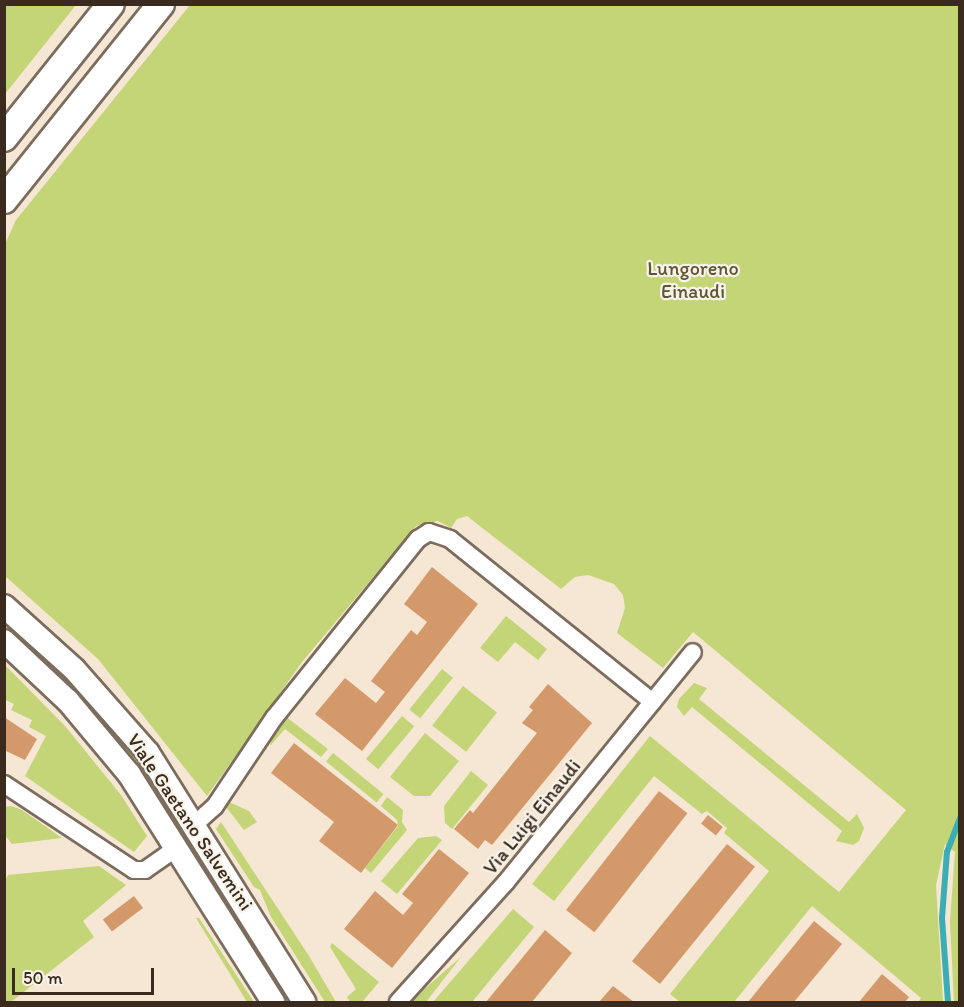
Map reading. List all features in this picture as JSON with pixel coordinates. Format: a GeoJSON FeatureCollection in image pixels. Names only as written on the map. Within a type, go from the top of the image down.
{"type":"FeatureCollection","features":[{"type":"Feature","properties":{"kind":"main road"},"geometry":{"type":"LineString","coordinates":[[4,138],[111,4]]}},
{"type":"Feature","properties":{"kind":"main road"},"geometry":{"type":"LineString","coordinates":[[4,200],[161,4]]}},
{"type":"Feature","properties":{"kind":"main road","name":"Viale Gaetano Salvemini"},"geometry":{"type":"LineString","coordinates":[[4,606],[74,669],[148,753],[195,824],[304,1002]]}},
{"type":"Feature","properties":{"kind":"main road","name":"Viale Gaetano Salvemini"},"geometry":{"type":"LineString","coordinates":[[4,641],[60,692],[135,783],[273,1002]]}},
{"type":"Feature","properties":{"kind":"street"},"geometry":{"type":"LineString","coordinates":[[195,824],[215,806],[307,677],[418,539],[429,532],[450,539],[653,702]]}},
{"type":"Feature","properties":{"kind":"street","name":"Via Luigi Einaudi"},"geometry":{"type":"LineString","coordinates":[[398,1002],[492,899],[693,652]]}},
{"type":"Feature","properties":{"kind":"street"},"geometry":{"type":"LineString","coordinates":[[4,784],[134,870],[145,870],[177,848]]}},
{"type":"Feature","properties":{"kind":"green space"},"geometry":{"type":"Polygon","coordinates":[[[4,5],[76,5],[5,94],[4,5]]]}},
{"type":"Feature","properties":{"kind":"green space","name":"Lungoreno Einaudi"},"geometry":{"type":"Polygon","coordinates":[[[190,5],[959,5],[959,1002],[954,1002],[950,922],[955,852],[945,844],[936,885],[943,1002],[918,1002],[921,998],[812,906],[734,1002],[680,1002],[670,994],[769,871],[724,833],[727,828],[707,811],[702,814],[654,776],[554,901],[532,884],[650,736],[839,892],[906,810],[693,632],[663,668],[617,633],[625,608],[623,595],[614,584],[588,575],[575,577],[561,589],[467,516],[457,519],[451,528],[438,521],[416,526],[302,662],[207,796],[98,659],[5,576],[5,244],[16,220],[190,5]]]}},
{"type":"Feature","properties":{"kind":"green space"},"geometry":{"type":"Polygon","coordinates":[[[506,616],[547,649],[538,660],[515,642],[498,662],[480,648],[506,616]]]}},
{"type":"Feature","properties":{"kind":"green space"},"geometry":{"type":"Polygon","coordinates":[[[4,621],[81,693],[130,751],[291,1002],[286,1002],[151,786],[77,696],[5,627],[4,621]]]}},
{"type":"Feature","properties":{"kind":"green space"},"geometry":{"type":"Polygon","coordinates":[[[5,665],[65,726],[121,795],[147,836],[134,852],[25,776],[46,736],[29,727],[32,720],[11,710],[14,704],[5,700],[5,665]]]}},
{"type":"Feature","properties":{"kind":"green space"},"geometry":{"type":"Polygon","coordinates":[[[442,669],[453,678],[420,718],[409,709],[442,669]]]}},
{"type":"Feature","properties":{"kind":"green space"},"geometry":{"type":"Polygon","coordinates":[[[694,683],[707,688],[699,699],[849,822],[857,814],[864,828],[859,841],[853,845],[836,841],[842,831],[692,707],[684,716],[677,707],[679,699],[694,683]]]}},
{"type":"Feature","properties":{"kind":"green space"},"geometry":{"type":"Polygon","coordinates":[[[463,686],[497,712],[466,752],[432,725],[463,686]]]}},
{"type":"Feature","properties":{"kind":"green space"},"geometry":{"type":"Polygon","coordinates":[[[285,716],[328,749],[321,757],[285,729],[270,746],[272,736],[285,716]]]}},
{"type":"Feature","properties":{"kind":"green space"},"geometry":{"type":"Polygon","coordinates":[[[402,716],[414,726],[378,769],[366,759],[402,716]]]}},
{"type":"Feature","properties":{"kind":"green space"},"geometry":{"type":"Polygon","coordinates":[[[425,733],[459,761],[430,796],[414,796],[390,777],[425,733]]]}},
{"type":"Feature","properties":{"kind":"green space"},"geometry":{"type":"Polygon","coordinates":[[[333,753],[384,794],[377,802],[326,762],[333,753]]]}},
{"type":"Feature","properties":{"kind":"green space"},"geometry":{"type":"Polygon","coordinates":[[[471,771],[488,785],[452,829],[445,823],[444,806],[471,771]]]}},
{"type":"Feature","properties":{"kind":"green space"},"geometry":{"type":"Polygon","coordinates":[[[387,797],[403,810],[402,822],[407,830],[371,873],[365,868],[398,826],[397,820],[381,806],[387,797]]]}},
{"type":"Feature","properties":{"kind":"green space"},"geometry":{"type":"Polygon","coordinates":[[[229,802],[249,811],[257,822],[244,830],[226,807],[229,802]]]}},
{"type":"Feature","properties":{"kind":"green space"},"geometry":{"type":"Polygon","coordinates":[[[11,806],[22,810],[62,838],[12,844],[4,834],[5,807],[11,806]]]}},
{"type":"Feature","properties":{"kind":"green space"},"geometry":{"type":"Polygon","coordinates":[[[221,822],[309,956],[336,1002],[325,1002],[271,917],[260,890],[254,887],[216,829],[221,822]]]}},
{"type":"Feature","properties":{"kind":"green space"},"geometry":{"type":"Polygon","coordinates":[[[436,836],[442,840],[397,894],[381,881],[418,838],[436,836]]]}},
{"type":"Feature","properties":{"kind":"green space"},"geometry":{"type":"Polygon","coordinates":[[[99,866],[126,885],[83,921],[94,937],[11,1002],[5,1002],[4,883],[8,875],[99,866]]]}},
{"type":"Feature","properties":{"kind":"green space"},"geometry":{"type":"Polygon","coordinates":[[[513,909],[534,927],[472,1002],[433,1002],[513,909]]]}},
{"type":"Feature","properties":{"kind":"green space"},"geometry":{"type":"Polygon","coordinates":[[[196,918],[199,918],[254,1002],[247,1002],[196,918]]]}},
{"type":"Feature","properties":{"kind":"green space"},"geometry":{"type":"Polygon","coordinates":[[[332,943],[379,982],[362,1002],[350,1002],[347,997],[356,989],[330,947],[332,943]]]}},
{"type":"Feature","properties":{"kind":"green space"},"geometry":{"type":"Polygon","coordinates":[[[461,957],[426,1002],[412,1002],[422,991],[461,957]]]}},
{"type":"Feature","properties":{"kind":"building"},"geometry":{"type":"Polygon","coordinates":[[[432,567],[478,604],[362,751],[315,714],[345,678],[376,703],[385,692],[371,681],[411,630],[417,635],[427,622],[404,604],[432,567]]]}},
{"type":"Feature","properties":{"kind":"building"},"geometry":{"type":"Polygon","coordinates":[[[548,684],[592,723],[492,845],[485,840],[478,849],[454,829],[470,810],[473,813],[537,733],[522,723],[533,710],[529,707],[548,684]]]}},
{"type":"Feature","properties":{"kind":"building"},"geometry":{"type":"Polygon","coordinates":[[[4,717],[37,739],[25,760],[4,750],[4,717]]]}},
{"type":"Feature","properties":{"kind":"building"},"geometry":{"type":"Polygon","coordinates":[[[294,743],[398,825],[361,873],[319,841],[334,822],[271,773],[294,743]]]}},
{"type":"Feature","properties":{"kind":"building"},"geometry":{"type":"Polygon","coordinates":[[[659,791],[687,813],[594,932],[566,910],[659,791]]]}},
{"type":"Feature","properties":{"kind":"building"},"geometry":{"type":"Polygon","coordinates":[[[708,815],[723,827],[716,836],[701,824],[708,815]]]}},
{"type":"Feature","properties":{"kind":"building"},"geometry":{"type":"Polygon","coordinates":[[[727,844],[755,867],[660,984],[632,961],[727,844]]]}},
{"type":"Feature","properties":{"kind":"building"},"geometry":{"type":"Polygon","coordinates":[[[439,849],[469,873],[392,968],[344,929],[375,891],[403,915],[413,903],[402,894],[439,849]]]}},
{"type":"Feature","properties":{"kind":"building"},"geometry":{"type":"Polygon","coordinates":[[[134,896],[143,908],[112,931],[103,919],[134,896]]]}},
{"type":"Feature","properties":{"kind":"building"},"geometry":{"type":"Polygon","coordinates":[[[814,921],[842,944],[794,1002],[748,1002],[814,921]]]}},
{"type":"Feature","properties":{"kind":"building"},"geometry":{"type":"Polygon","coordinates":[[[545,930],[572,953],[532,1002],[486,1002],[545,930]]]}},
{"type":"Feature","properties":{"kind":"building"},"geometry":{"type":"Polygon","coordinates":[[[882,974],[909,997],[905,1002],[859,1002],[882,974]]]}},
{"type":"Feature","properties":{"kind":"building"},"geometry":{"type":"Polygon","coordinates":[[[613,986],[634,1002],[599,1002],[613,986]]]}},
{"type":"Feature","properties":{"kind":"waterway"},"geometry":{"type":"LineString","coordinates":[[948,1002],[942,918],[947,852],[960,818]]}}]}
